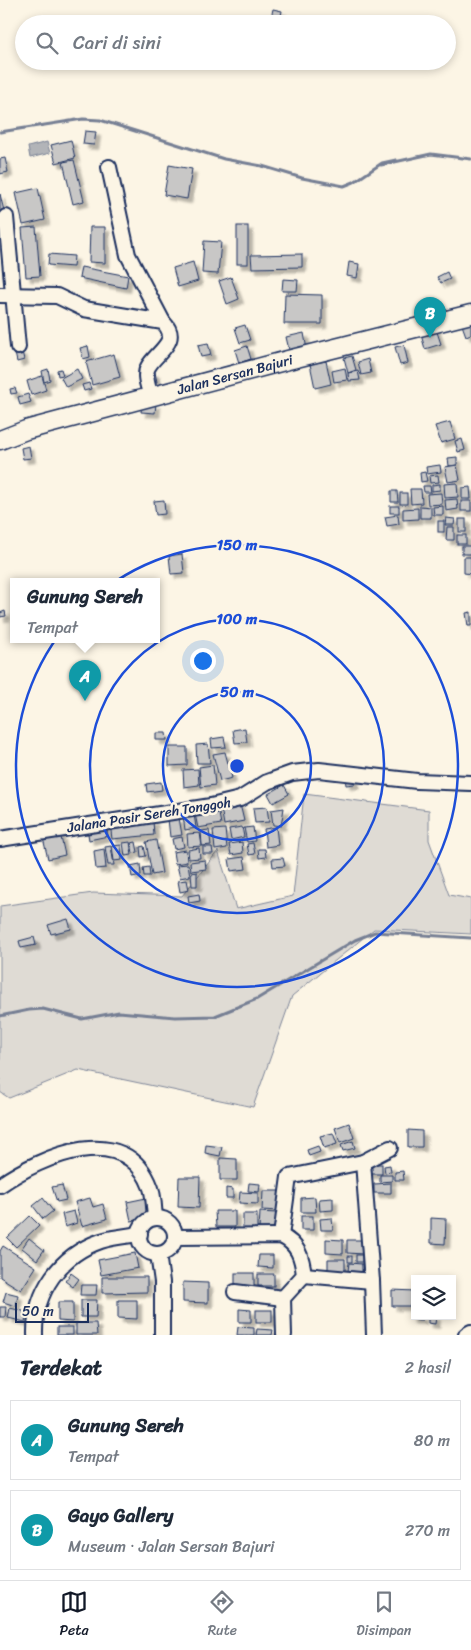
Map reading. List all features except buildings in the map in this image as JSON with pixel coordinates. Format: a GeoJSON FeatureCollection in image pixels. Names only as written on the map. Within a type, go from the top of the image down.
{"type":"FeatureCollection","features":[{"type":"Feature","properties":{"kind":"main road","name":"Jalan Sersan Bajuri"},"geometry":{"type":"LineString","coordinates":[[0,440],[26,430],[288,360],[471,314]]}},
{"type":"Feature","properties":{"kind":"street"},"geometry":{"type":"LineString","coordinates":[[109,166],[128,255],[163,322],[168,327],[169,336],[166,347],[148,367],[146,380],[151,397]]}},
{"type":"Feature","properties":{"kind":"street"},"geometry":{"type":"LineString","coordinates":[[6,217],[6,295],[18,347]]}},
{"type":"Feature","properties":{"kind":"street"},"geometry":{"type":"LineString","coordinates":[[6,295],[58,296],[84,309],[163,322]]}},
{"type":"Feature","properties":{"kind":"street","name":"Jalana Pasir Sereh Tonggoh"},"geometry":{"type":"LineString","coordinates":[[0,839],[211,806],[240,799],[267,782],[292,772],[319,770],[417,780],[471,783]]}},
{"type":"Feature","properties":{"kind":"street"},"geometry":{"type":"LineString","coordinates":[[0,1185],[16,1174],[70,1152],[102,1147],[125,1154],[136,1164],[150,1188],[155,1218]]}},
{"type":"Feature","properties":{"kind":"street"},"geometry":{"type":"LineString","coordinates":[[281,1236],[289,1177],[363,1162],[390,1148]]}},
{"type":"Feature","properties":{"kind":"street"},"geometry":{"type":"LineString","coordinates":[[363,1162],[374,1335]]}},
{"type":"Feature","properties":{"kind":"street"},"geometry":{"type":"LineString","coordinates":[[155,1218],[161,1218],[172,1225],[176,1237],[170,1249],[158,1254],[144,1248],[140,1234],[144,1223],[155,1218]]}},
{"type":"Feature","properties":{"kind":"street"},"geometry":{"type":"LineString","coordinates":[[35,1335],[36,1314],[45,1289],[63,1262],[77,1252],[102,1241],[140,1234]]}},
{"type":"Feature","properties":{"kind":"street"},"geometry":{"type":"LineString","coordinates":[[176,1237],[281,1236],[295,1245],[301,1255],[304,1275]]}},
{"type":"Feature","properties":{"kind":"street"},"geometry":{"type":"LineString","coordinates":[[158,1254],[162,1282],[162,1335]]}},
{"type":"Feature","properties":{"kind":"street"},"geometry":{"type":"LineString","coordinates":[[304,1275],[372,1280]]}},
{"type":"Feature","properties":{"kind":"street"},"geometry":{"type":"LineString","coordinates":[[284,1335],[283,1298],[304,1275]]}},
{"type":"Feature","properties":{"kind":"street"},"geometry":{"type":"LineString","coordinates":[[235,1292],[283,1298]]}},
{"type":"Feature","properties":{"kind":"street"},"geometry":{"type":"LineString","coordinates":[[466,1335],[471,1332]]}},
{"type":"Feature","properties":{"kind":"shaded area"},"geometry":{"type":"Polygon","coordinates":[[[47,142],[50,153],[30,158],[28,147],[47,142]]]}},
{"type":"Feature","properties":{"kind":"shaded area"},"geometry":{"type":"Polygon","coordinates":[[[304,794],[429,810],[429,840],[449,895],[471,899],[471,934],[374,929],[292,996],[253,1107],[78,1070],[9,1098],[0,1092],[0,906],[93,893],[182,896],[218,851],[236,909],[293,896],[304,794]]]}},
{"type":"Feature","properties":{"kind":"waterway"},"geometry":{"type":"LineString","coordinates":[[0,132],[83,119],[100,120],[224,159],[262,166],[302,178],[344,186],[354,182],[382,163],[396,160],[381,165],[431,154],[471,159]]}},
{"type":"Feature","properties":{"kind":"waterway"},"geometry":{"type":"LineString","coordinates":[[0,1016],[43,1009],[82,1019],[119,1012],[175,1017],[215,1016],[257,999],[355,940],[375,932],[471,938]]}},
{"type":"Feature","properties":{"kind":"place","name":"Gayo Gallery"},"geometry":{"type":"Point","coordinates":[430,338]}},
{"type":"Feature","properties":{"kind":"place","name":"Gunung Sereh"},"geometry":{"type":"Point","coordinates":[85,701]}}]}
